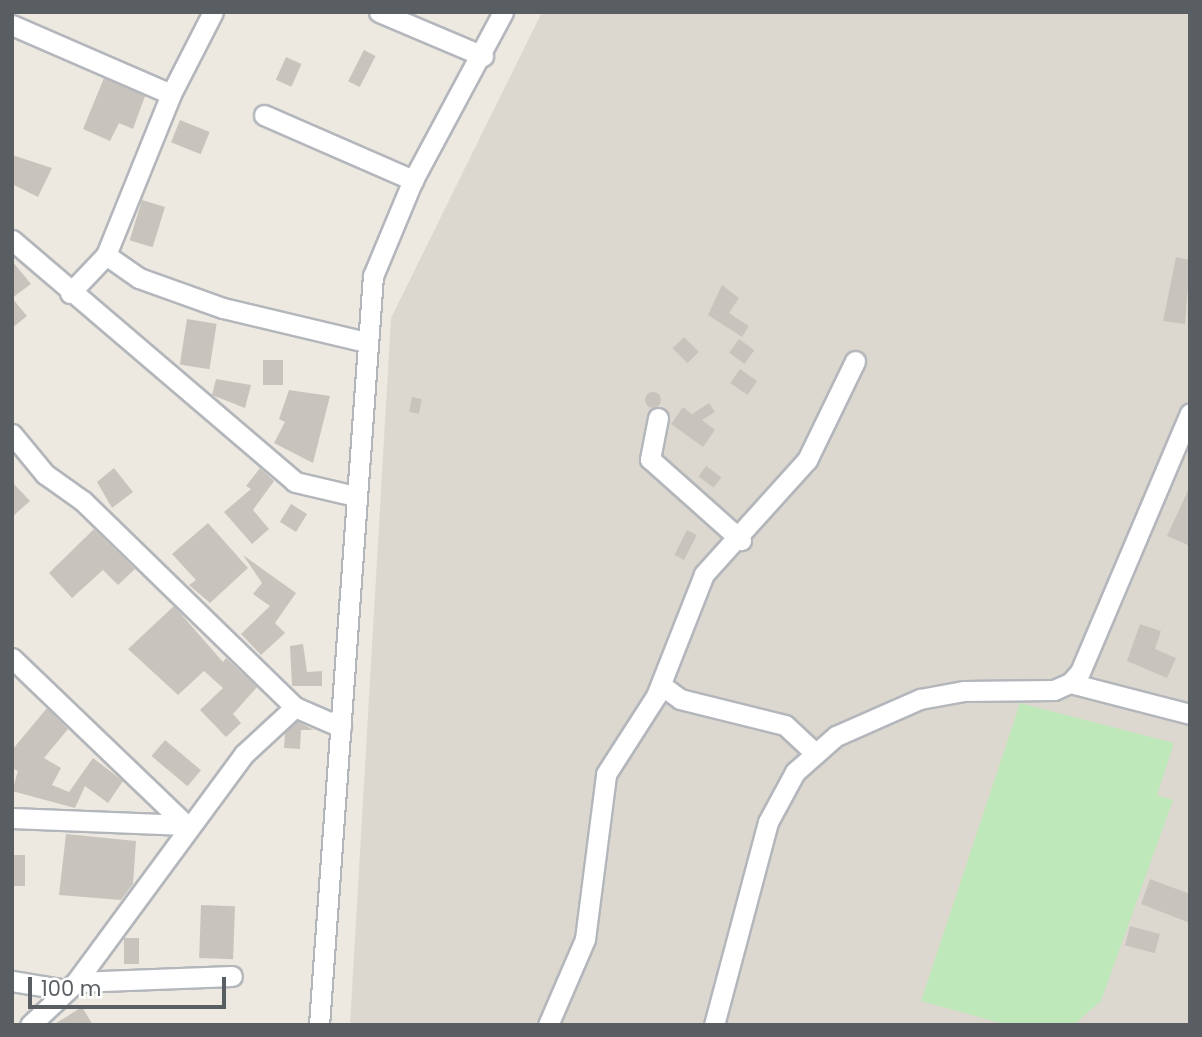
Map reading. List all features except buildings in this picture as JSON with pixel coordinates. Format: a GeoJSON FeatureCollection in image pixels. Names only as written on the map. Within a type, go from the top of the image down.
{"type":"FeatureCollection","features":[{"type":"Feature","properties":{"kind":"street"},"geometry":{"type":"LineString","coordinates":[[70,293],[106,255],[171,94],[213,12]]}},
{"type":"Feature","properties":{"kind":"street"},"geometry":{"type":"LineString","coordinates":[[379,12],[483,56]]}},
{"type":"Feature","properties":{"kind":"street"},"geometry":{"type":"LineString","coordinates":[[319,1025],[366,342],[373,276],[413,180],[483,56],[503,12]]}},
{"type":"Feature","properties":{"kind":"street"},"geometry":{"type":"LineString","coordinates":[[12,25],[171,94]]}},
{"type":"Feature","properties":{"kind":"street"},"geometry":{"type":"LineString","coordinates":[[264,115],[413,180]]}},
{"type":"Feature","properties":{"kind":"street"},"geometry":{"type":"LineString","coordinates":[[12,240],[70,293],[295,482],[355,496]]}},
{"type":"Feature","properties":{"kind":"street"},"geometry":{"type":"LineString","coordinates":[[106,255],[139,278],[223,308],[366,342]]}},
{"type":"Feature","properties":{"kind":"street"},"geometry":{"type":"LineString","coordinates":[[548,1025],[585,939],[606,774],[661,685],[704,574],[741,540],[807,460],[855,361]]}},
{"type":"Feature","properties":{"kind":"street"},"geometry":{"type":"LineString","coordinates":[[713,1025],[768,822],[795,772],[836,736],[920,699],[964,691],[1054,690],[1070,683],[1080,672],[1190,413]]}},
{"type":"Feature","properties":{"kind":"street"},"geometry":{"type":"LineString","coordinates":[[658,418],[650,459],[741,540]]}},
{"type":"Feature","properties":{"kind":"street"},"geometry":{"type":"LineString","coordinates":[[12,434],[45,474],[83,501],[295,707],[341,727]]}},
{"type":"Feature","properties":{"kind":"street"},"geometry":{"type":"LineString","coordinates":[[12,659],[186,825]]}},
{"type":"Feature","properties":{"kind":"street"},"geometry":{"type":"LineString","coordinates":[[1070,683],[1190,713]]}},
{"type":"Feature","properties":{"kind":"street"},"geometry":{"type":"LineString","coordinates":[[661,685],[680,698],[785,725],[815,753]]}},
{"type":"Feature","properties":{"kind":"street"},"geometry":{"type":"LineString","coordinates":[[30,1025],[72,986],[186,825],[244,754],[295,707]]}},
{"type":"Feature","properties":{"kind":"street"},"geometry":{"type":"LineString","coordinates":[[12,818],[186,825]]}},
{"type":"Feature","properties":{"kind":"street"},"geometry":{"type":"LineString","coordinates":[[12,981],[72,986],[232,976]]}},
{"type":"Feature","properties":{"kind":"shaded area"},"geometry":{"type":"Polygon","coordinates":[[[542,12],[1190,12],[1190,1025],[350,1025],[391,318],[542,12]]]}},
{"type":"Feature","properties":{"kind":"green space"},"geometry":{"type":"Polygon","coordinates":[[[1020,703],[1174,743],[1157,795],[1173,800],[1101,1001],[1073,1025],[1008,1025],[921,1001],[1020,703]]]}}]}
